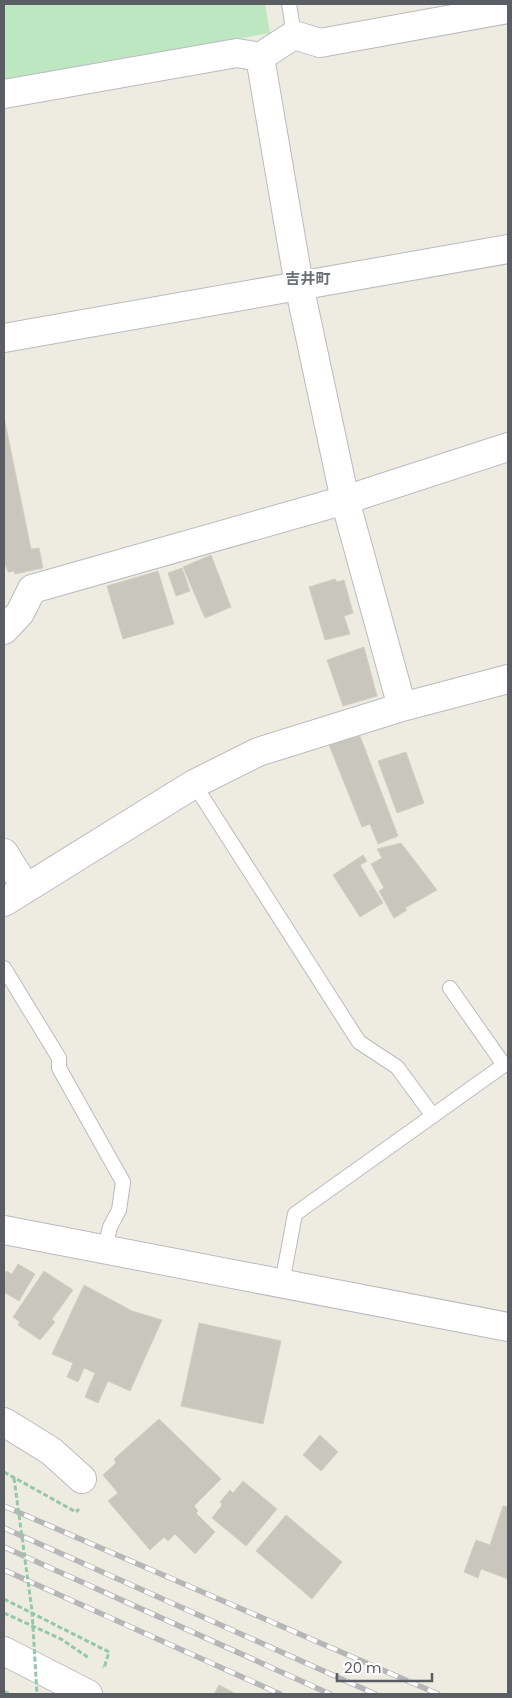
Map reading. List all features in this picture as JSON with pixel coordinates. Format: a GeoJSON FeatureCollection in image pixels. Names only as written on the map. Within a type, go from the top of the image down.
{"type":"FeatureCollection","features":[{"type":"Feature","properties":{"kind":"street"},"geometry":{"type":"LineString","coordinates":[[4,94],[236,53],[260,57],[294,35],[320,42],[508,9]]}},
{"type":"Feature","properties":{"kind":"street"},"geometry":{"type":"LineString","coordinates":[[260,57],[299,285],[346,500],[402,707]]}},
{"type":"Feature","properties":{"kind":"street"},"geometry":{"type":"LineString","coordinates":[[4,338],[508,249]]}},
{"type":"Feature","properties":{"kind":"street"},"geometry":{"type":"LineString","coordinates":[[4,630],[20,613],[32,589],[346,500],[508,447]]}},
{"type":"Feature","properties":{"kind":"street"},"geometry":{"type":"LineString","coordinates":[[4,853],[15,895],[194,784],[258,752],[402,707],[508,679]]}},
{"type":"Feature","properties":{"kind":"street"},"geometry":{"type":"LineString","coordinates":[[4,1230],[508,1327]]}},
{"type":"Feature","properties":{"kind":"street"},"geometry":{"type":"LineString","coordinates":[[4,1422],[51,1451],[82,1479]]}},
{"type":"Feature","properties":{"kind":"street"},"geometry":{"type":"LineString","coordinates":[[4,1651],[88,1694]]}},
{"type":"Feature","properties":{"kind":"lane"},"geometry":{"type":"LineString","coordinates":[[289,4],[294,35]]}},
{"type":"Feature","properties":{"kind":"lane"},"geometry":{"type":"LineString","coordinates":[[194,784],[359,1042],[396,1067],[433,1116]]}},
{"type":"Feature","properties":{"kind":"lane"},"geometry":{"type":"LineString","coordinates":[[4,968],[59,1058],[59,1068],[123,1182],[119,1210],[110,1227],[105,1248]]}},
{"type":"Feature","properties":{"kind":"lane"},"geometry":{"type":"LineString","coordinates":[[282,1283],[296,1214],[504,1066],[450,988]]}},
{"type":"Feature","properties":{"kind":"path"},"geometry":{"type":"LineString","coordinates":[[4,1472],[14,1478],[32,1612],[37,1694]]}},
{"type":"Feature","properties":{"kind":"path"},"geometry":{"type":"LineString","coordinates":[[4,1599],[109,1652],[104,1668],[61,1639],[4,1613]]}},
{"type":"Feature","properties":{"kind":"path"},"geometry":{"type":"LineString","coordinates":[[4,1691],[10,1694]]}},
{"type":"Feature","properties":{"kind":"green space"},"geometry":{"type":"Polygon","coordinates":[[[4,4],[265,4],[270,33],[4,79],[4,4]]]}},
{"type":"Feature","properties":{"kind":"building"},"geometry":{"type":"Polygon","coordinates":[[[4,417],[31,549],[39,548],[43,568],[15,574],[14,571],[8,572],[4,561],[4,417]]]}},
{"type":"Feature","properties":{"kind":"building"},"geometry":{"type":"Polygon","coordinates":[[[211,555],[231,607],[205,618],[183,567],[211,555]]]}},
{"type":"Feature","properties":{"kind":"building"},"geometry":{"type":"Polygon","coordinates":[[[182,568],[190,591],[176,596],[168,573],[182,568]]]}},
{"type":"Feature","properties":{"kind":"building"},"geometry":{"type":"Polygon","coordinates":[[[158,571],[174,624],[123,639],[107,586],[158,571]]]}},
{"type":"Feature","properties":{"kind":"building"},"geometry":{"type":"Polygon","coordinates":[[[335,579],[337,582],[344,580],[353,613],[344,616],[350,634],[325,640],[309,587],[335,579]]]}},
{"type":"Feature","properties":{"kind":"building"},"geometry":{"type":"Polygon","coordinates":[[[364,647],[377,696],[343,706],[327,660],[364,647]]]}},
{"type":"Feature","properties":{"kind":"building"},"geometry":{"type":"Polygon","coordinates":[[[360,736],[398,836],[378,844],[370,824],[362,827],[329,745],[360,736]]]}},
{"type":"Feature","properties":{"kind":"building"},"geometry":{"type":"Polygon","coordinates":[[[406,752],[424,803],[397,813],[378,761],[406,752]]]}},
{"type":"Feature","properties":{"kind":"building"},"geometry":{"type":"Polygon","coordinates":[[[401,843],[437,890],[405,908],[407,910],[394,918],[379,891],[384,888],[371,864],[382,858],[377,849],[401,843]]]}},
{"type":"Feature","properties":{"kind":"building"},"geometry":{"type":"Polygon","coordinates":[[[363,855],[367,861],[360,865],[383,903],[360,917],[333,875],[363,855]]]}},
{"type":"Feature","properties":{"kind":"building"},"geometry":{"type":"Polygon","coordinates":[[[18,1264],[35,1274],[19,1301],[4,1292],[6,1271],[12,1274],[18,1264]]]}},
{"type":"Feature","properties":{"kind":"building"},"geometry":{"type":"Polygon","coordinates":[[[44,1271],[73,1290],[52,1319],[55,1322],[40,1340],[18,1325],[20,1322],[13,1317],[44,1271]]]}},
{"type":"Feature","properties":{"kind":"building"},"geometry":{"type":"Polygon","coordinates":[[[84,1285],[132,1311],[162,1320],[130,1391],[108,1381],[98,1403],[85,1397],[95,1373],[84,1368],[78,1382],[67,1377],[73,1363],[52,1354],[84,1285]]]}},
{"type":"Feature","properties":{"kind":"building"},"geometry":{"type":"Polygon","coordinates":[[[199,1323],[281,1341],[263,1424],[181,1406],[199,1323]]]}},
{"type":"Feature","properties":{"kind":"building"},"geometry":{"type":"Polygon","coordinates":[[[159,1419],[221,1479],[194,1506],[198,1511],[196,1513],[215,1532],[195,1554],[175,1534],[168,1541],[164,1537],[150,1550],[108,1501],[118,1493],[103,1475],[116,1463],[114,1459],[159,1419]]]}},
{"type":"Feature","properties":{"kind":"building"},"geometry":{"type":"Polygon","coordinates":[[[320,1435],[338,1452],[321,1471],[303,1455],[320,1435]]]}},
{"type":"Feature","properties":{"kind":"building"},"geometry":{"type":"Polygon","coordinates":[[[243,1481],[277,1509],[246,1546],[212,1518],[222,1505],[220,1502],[230,1490],[233,1493],[243,1481]]]}},
{"type":"Feature","properties":{"kind":"building"},"geometry":{"type":"Polygon","coordinates":[[[503,1506],[508,1507],[508,1579],[481,1569],[478,1578],[464,1572],[476,1540],[490,1545],[503,1506]]]}},
{"type":"Feature","properties":{"kind":"building"},"geometry":{"type":"Polygon","coordinates":[[[286,1515],[342,1562],[312,1599],[256,1551],[286,1515]]]}},
{"type":"Feature","properties":{"kind":"building"},"geometry":{"type":"Polygon","coordinates":[[[219,1685],[236,1694],[214,1694],[219,1685]]]}},
{"type":"Feature","properties":{"kind":"railway"},"geometry":{"type":"LineString","coordinates":[[4,1506],[438,1694]]}},
{"type":"Feature","properties":{"kind":"railway"},"geometry":{"type":"LineString","coordinates":[[4,1528],[375,1694]]}},
{"type":"Feature","properties":{"kind":"railway"},"geometry":{"type":"LineString","coordinates":[[4,1547],[330,1694]]}},
{"type":"Feature","properties":{"kind":"railway"},"geometry":{"type":"LineString","coordinates":[[4,1570],[280,1694]]}},
{"type":"Feature","properties":{"kind":"district","name":"吉井町"},"geometry":{"type":"Point","coordinates":[308,279]}}]}
